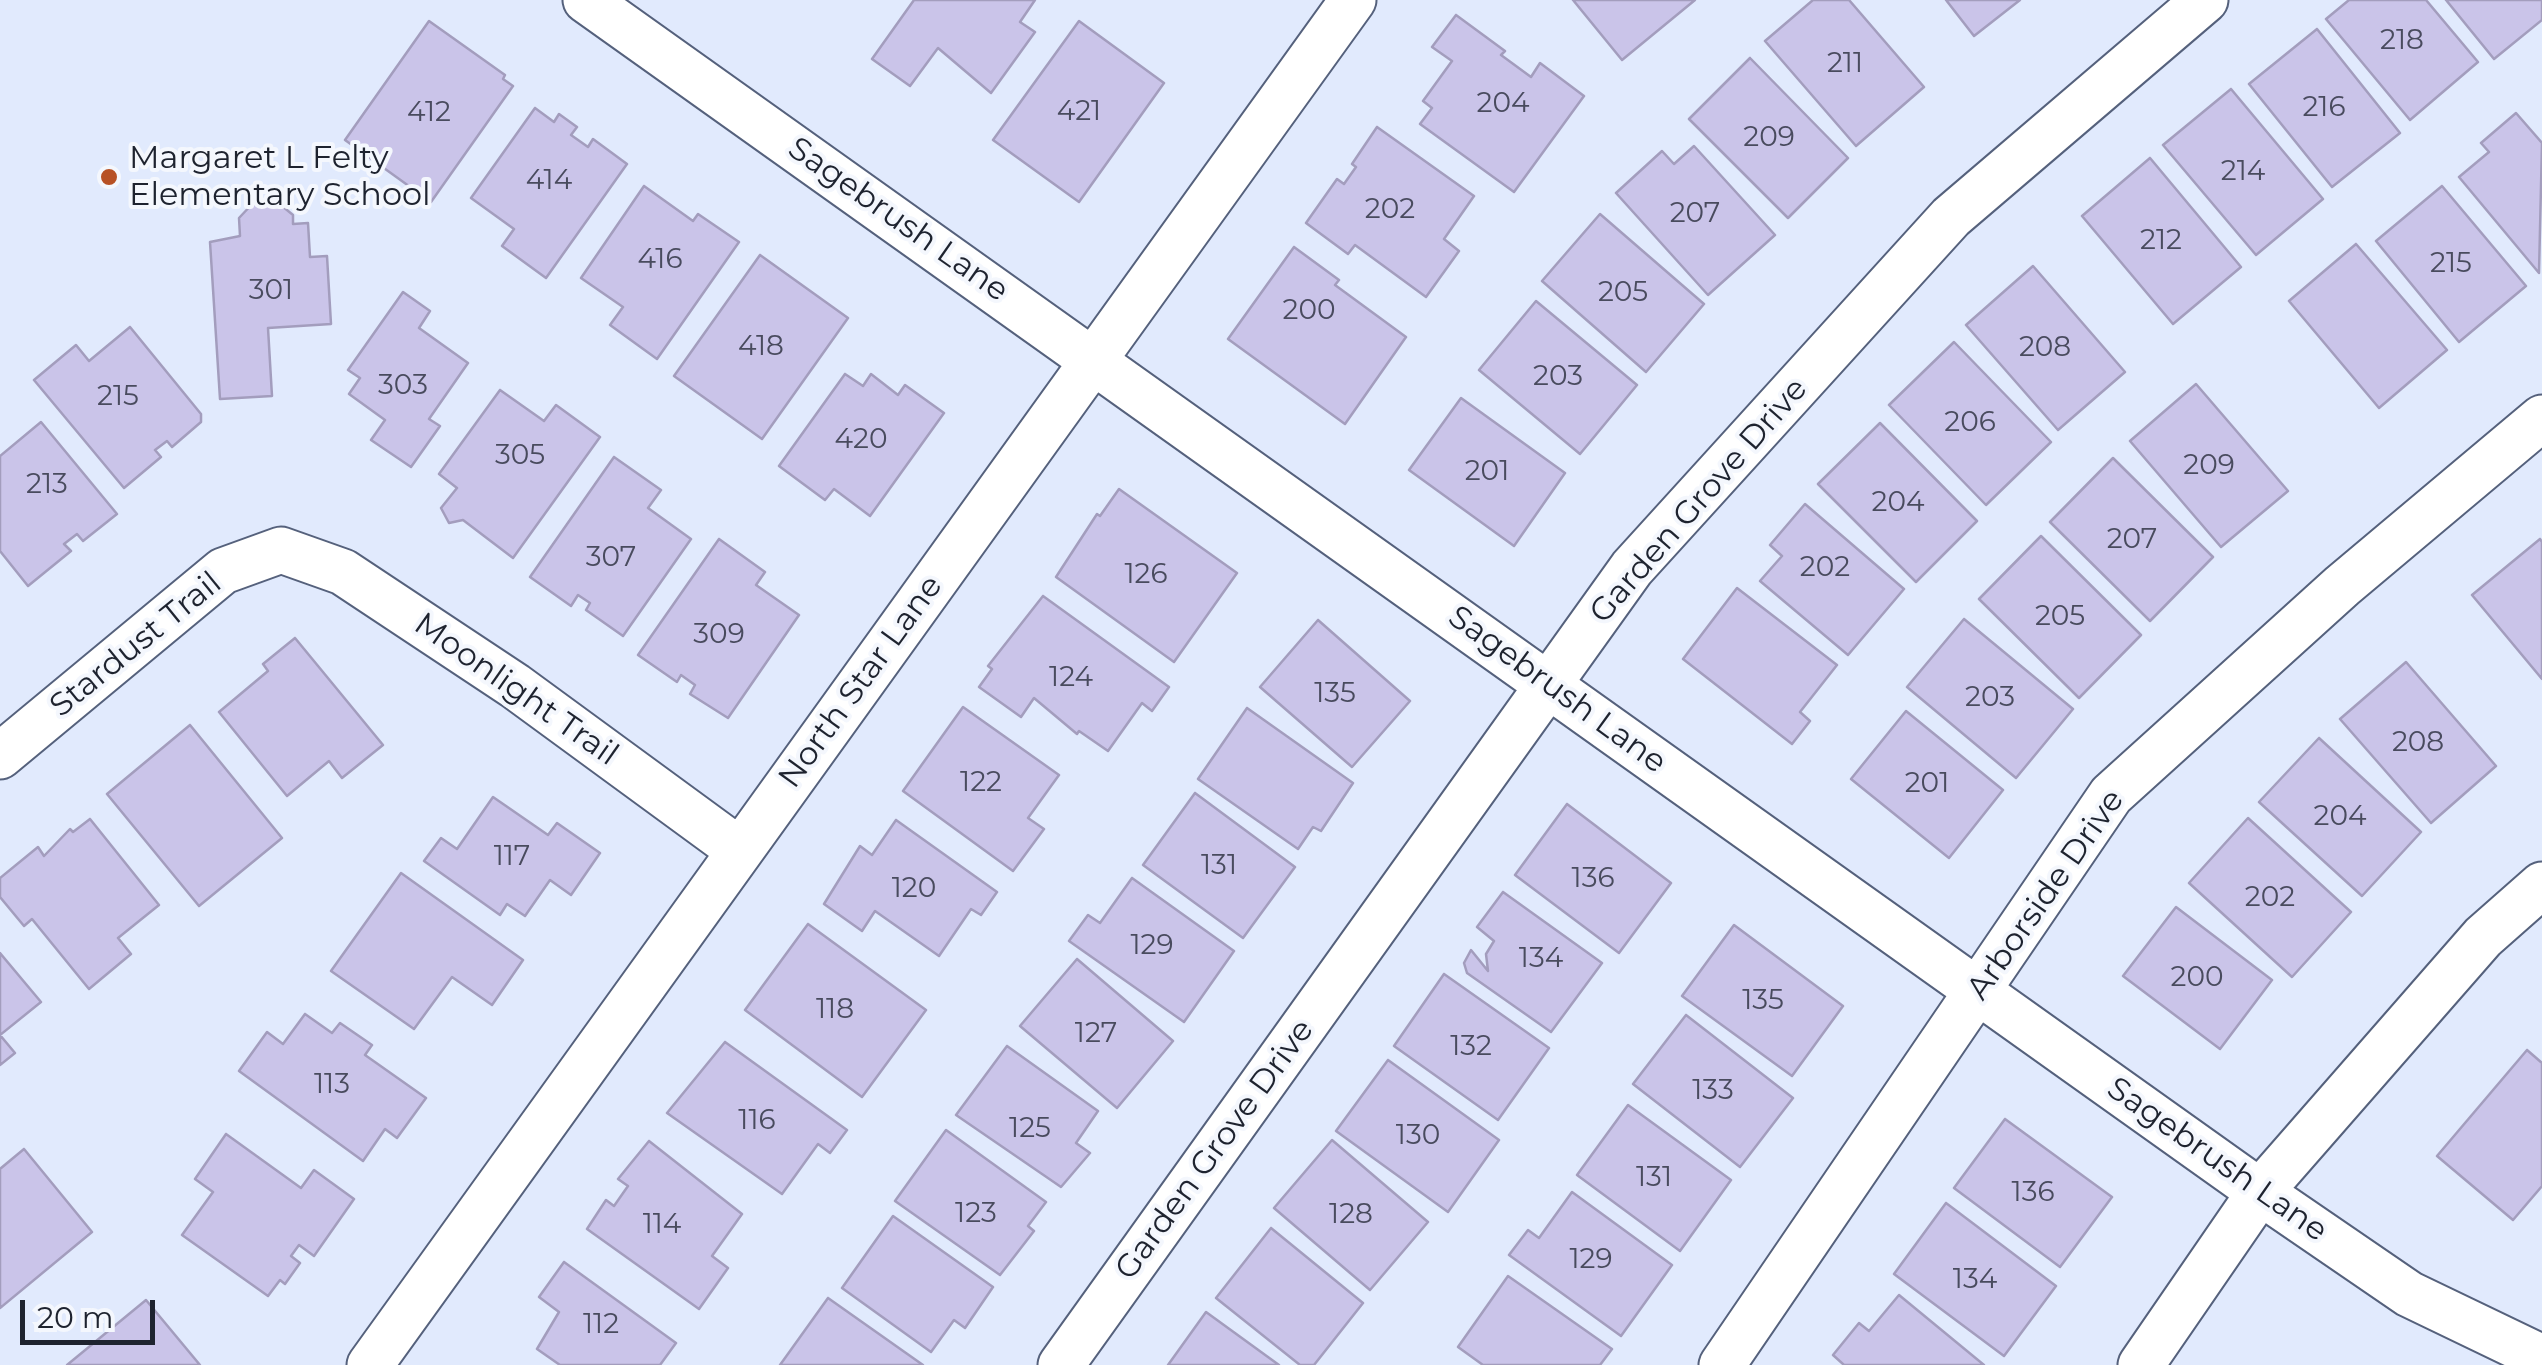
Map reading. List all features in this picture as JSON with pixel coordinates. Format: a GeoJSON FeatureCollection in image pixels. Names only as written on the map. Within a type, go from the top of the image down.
{"type":"FeatureCollection","features":[{"type":"Feature","properties":{"kind":"street","name":"Sagebrush Lane"},"geometry":{"type":"LineString","coordinates":[[586,0],[2260,1192],[2410,1294],[2542,1358]]}},
{"type":"Feature","properties":{"kind":"street","name":"North Star Lane"},"geometry":{"type":"LineString","coordinates":[[370,1365],[1353,0]]}},
{"type":"Feature","properties":{"kind":"street","name":"Garden Grove Drive"},"geometry":{"type":"LineString","coordinates":[[1060,1365],[1632,568],[1951,216],[2205,0]]}},
{"type":"Feature","properties":{"kind":"street","name":"Arborside Drive"},"geometry":{"type":"LineString","coordinates":[[1722,1365],[2112,795],[2342,586],[2542,418]]}},
{"type":"Feature","properties":{"kind":"street","name":"Moonlight Trail"},"geometry":{"type":"LineString","coordinates":[[281,550],[344,572],[515,686],[739,850]]}},
{"type":"Feature","properties":{"kind":"street","name":"Stardust Trail"},"geometry":{"type":"LineString","coordinates":[[0,756],[223,572],[281,550]]}},
{"type":"Feature","properties":{"kind":"street"},"geometry":{"type":"LineString","coordinates":[[2141,1365],[2260,1192],[2483,937],[2542,885]]}},
{"type":"Feature","properties":{"kind":"building"},"geometry":{"type":"Polygon","coordinates":[[[914,0],[1035,0],[1020,22],[1035,32],[991,93],[938,48],[910,86],[872,59],[914,0]]]}},
{"type":"Feature","properties":{"kind":"building"},"geometry":{"type":"Polygon","coordinates":[[[1573,0],[1695,0],[1622,60],[1573,0]]]}},
{"type":"Feature","properties":{"kind":"building"},"geometry":{"type":"Polygon","coordinates":[[[1813,0],[1849,0],[1924,87],[1856,146],[1765,41],[1813,0]]]}},
{"type":"Feature","properties":{"kind":"building"},"geometry":{"type":"Polygon","coordinates":[[[1946,0],[2020,0],[1974,36],[1946,0]]]}},
{"type":"Feature","properties":{"kind":"building"},"geometry":{"type":"Polygon","coordinates":[[[2349,0],[2426,0],[2478,62],[2410,120],[2326,19],[2349,0]]]}},
{"type":"Feature","properties":{"kind":"building"},"geometry":{"type":"Polygon","coordinates":[[[2446,0],[2542,0],[2542,20],[2494,59],[2446,0]]]}},
{"type":"Feature","properties":{"kind":"building"},"geometry":{"type":"Polygon","coordinates":[[[1456,15],[1505,51],[1501,55],[1531,77],[1540,63],[1584,96],[1514,192],[1420,124],[1432,108],[1423,101],[1452,61],[1432,47],[1456,15]]]}},
{"type":"Feature","properties":{"kind":"building"},"geometry":{"type":"Polygon","coordinates":[[[429,21],[505,75],[503,79],[513,86],[431,202],[345,140],[429,21]]]}},
{"type":"Feature","properties":{"kind":"building"},"geometry":{"type":"Polygon","coordinates":[[[1079,21],[1164,83],[1079,202],[993,140],[1079,21]]]}},
{"type":"Feature","properties":{"kind":"building"},"geometry":{"type":"Polygon","coordinates":[[[2317,29],[2400,133],[2332,187],[2249,84],[2317,29]]]}},
{"type":"Feature","properties":{"kind":"building"},"geometry":{"type":"Polygon","coordinates":[[[1750,58],[1848,158],[1788,218],[1689,119],[1750,58]]]}},
{"type":"Feature","properties":{"kind":"building"},"geometry":{"type":"Polygon","coordinates":[[[2231,89],[2323,199],[2256,255],[2163,145],[2231,89]]]}},
{"type":"Feature","properties":{"kind":"building"},"geometry":{"type":"Polygon","coordinates":[[[535,108],[554,122],[559,114],[577,127],[571,135],[588,147],[593,139],[627,164],[546,278],[502,246],[514,229],[471,198],[535,108]]]}},
{"type":"Feature","properties":{"kind":"building"},"geometry":{"type":"Polygon","coordinates":[[[2516,113],[2542,143],[2539,273],[2459,177],[2489,152],[2481,143],[2516,113]]]}},
{"type":"Feature","properties":{"kind":"building"},"geometry":{"type":"Polygon","coordinates":[[[1377,127],[1474,196],[1444,239],[1459,251],[1426,297],[1355,245],[1348,254],[1306,223],[1337,179],[1344,184],[1356,167],[1352,164],[1377,127]]]}},
{"type":"Feature","properties":{"kind":"building"},"geometry":{"type":"Polygon","coordinates":[[[1694,146],[1775,235],[1708,295],[1616,193],[1662,151],[1674,164],[1694,146]]]}},
{"type":"Feature","properties":{"kind":"building"},"geometry":{"type":"Polygon","coordinates":[[[2150,158],[2241,267],[2173,324],[2082,216],[2150,158]]]}},
{"type":"Feature","properties":{"kind":"building"},"geometry":{"type":"Polygon","coordinates":[[[644,186],[693,221],[698,214],[739,242],[657,359],[610,325],[623,307],[581,278],[644,186]]]}},
{"type":"Feature","properties":{"kind":"building"},"geometry":{"type":"Polygon","coordinates":[[[2442,186],[2526,286],[2459,342],[2376,241],[2442,186]]]}},
{"type":"Feature","properties":{"kind":"building"},"geometry":{"type":"Polygon","coordinates":[[[276,201],[293,215],[293,224],[308,223],[310,257],[327,256],[331,324],[268,328],[272,396],[220,399],[210,242],[240,236],[239,218],[254,202],[276,201]]]}},
{"type":"Feature","properties":{"kind":"building"},"geometry":{"type":"Polygon","coordinates":[[[1600,214],[1704,304],[1646,372],[1542,281],[1600,214]]]}},
{"type":"Feature","properties":{"kind":"building"},"geometry":{"type":"Polygon","coordinates":[[[2356,244],[2447,350],[2379,408],[2289,301],[2356,244]]]}},
{"type":"Feature","properties":{"kind":"building"},"geometry":{"type":"Polygon","coordinates":[[[1294,247],[1339,280],[1335,285],[1406,337],[1345,424],[1228,339],[1294,247]]]}},
{"type":"Feature","properties":{"kind":"building"},"geometry":{"type":"Polygon","coordinates":[[[760,255],[848,318],[762,439],[674,376],[760,255]]]}},
{"type":"Feature","properties":{"kind":"building"},"geometry":{"type":"Polygon","coordinates":[[[2033,266],[2125,372],[2058,430],[1966,325],[2033,266]]]}},
{"type":"Feature","properties":{"kind":"building"},"geometry":{"type":"Polygon","coordinates":[[[403,292],[430,311],[419,328],[468,363],[429,419],[440,426],[411,467],[371,440],[385,420],[349,394],[360,378],[348,370],[403,292]]]}},
{"type":"Feature","properties":{"kind":"building"},"geometry":{"type":"Polygon","coordinates":[[[1536,301],[1637,385],[1580,454],[1479,370],[1536,301]]]}},
{"type":"Feature","properties":{"kind":"building"},"geometry":{"type":"Polygon","coordinates":[[[130,327],[201,414],[201,422],[172,447],[167,441],[155,450],[161,457],[124,488],[34,380],[76,345],[89,361],[130,327]]]}},
{"type":"Feature","properties":{"kind":"building"},"geometry":{"type":"Polygon","coordinates":[[[1954,342],[2051,442],[1986,505],[1889,405],[1954,342]]]}},
{"type":"Feature","properties":{"kind":"building"},"geometry":{"type":"Polygon","coordinates":[[[845,374],[863,386],[871,374],[898,395],[905,385],[944,413],[870,516],[834,489],[825,500],[779,466],[845,374]]]}},
{"type":"Feature","properties":{"kind":"building"},"geometry":{"type":"Polygon","coordinates":[[[2196,384],[2288,491],[2221,547],[2130,441],[2196,384]]]}},
{"type":"Feature","properties":{"kind":"building"},"geometry":{"type":"Polygon","coordinates":[[[500,390],[544,421],[556,405],[600,437],[513,558],[463,520],[449,523],[441,508],[457,488],[439,474],[500,390]]]}},
{"type":"Feature","properties":{"kind":"building"},"geometry":{"type":"Polygon","coordinates":[[[1461,398],[1565,473],[1514,546],[1409,470],[1461,398]]]}},
{"type":"Feature","properties":{"kind":"building"},"geometry":{"type":"Polygon","coordinates":[[[41,422],[117,514],[83,541],[77,534],[64,544],[71,551],[28,586],[0,551],[0,456],[41,422]]]}},
{"type":"Feature","properties":{"kind":"building"},"geometry":{"type":"Polygon","coordinates":[[[1880,423],[1977,521],[1916,582],[1818,484],[1880,423]]]}},
{"type":"Feature","properties":{"kind":"building"},"geometry":{"type":"Polygon","coordinates":[[[614,457],[661,490],[648,508],[691,539],[623,636],[586,610],[590,603],[578,595],[571,606],[530,577],[614,457]]]}},
{"type":"Feature","properties":{"kind":"building"},"geometry":{"type":"Polygon","coordinates":[[[2113,458],[2213,557],[2150,621],[2050,522],[2113,458]]]}},
{"type":"Feature","properties":{"kind":"building"},"geometry":{"type":"Polygon","coordinates":[[[1119,489],[1237,573],[1174,662],[1056,577],[1097,514],[1100,516],[1119,489]]]}},
{"type":"Feature","properties":{"kind":"building"},"geometry":{"type":"Polygon","coordinates":[[[1805,504],[1904,589],[1848,655],[1760,581],[1782,556],[1770,545],[1805,504]]]}},
{"type":"Feature","properties":{"kind":"building"},"geometry":{"type":"Polygon","coordinates":[[[2041,536],[2141,635],[2079,698],[1979,599],[2041,536]]]}},
{"type":"Feature","properties":{"kind":"building"},"geometry":{"type":"Polygon","coordinates":[[[719,539],[765,572],[756,585],[799,615],[728,718],[690,694],[695,685],[681,675],[677,682],[638,655],[719,539]]]}},
{"type":"Feature","properties":{"kind":"building"},"geometry":{"type":"Polygon","coordinates":[[[2540,539],[2542,542],[2542,679],[2472,595],[2540,539]]]}},
{"type":"Feature","properties":{"kind":"building"},"geometry":{"type":"Polygon","coordinates":[[[1737,588],[1837,665],[1800,712],[1810,721],[1792,744],[1683,659],[1737,588]]]}},
{"type":"Feature","properties":{"kind":"building"},"geometry":{"type":"Polygon","coordinates":[[[1043,596],[1169,687],[1152,711],[1142,703],[1108,751],[1079,731],[1077,734],[1034,698],[1021,717],[979,687],[992,669],[988,666],[1043,596]]]}},
{"type":"Feature","properties":{"kind":"building"},"geometry":{"type":"Polygon","coordinates":[[[1964,619],[2073,709],[2016,778],[1907,687],[1964,619]]]}},
{"type":"Feature","properties":{"kind":"building"},"geometry":{"type":"Polygon","coordinates":[[[1318,620],[1410,701],[1352,767],[1260,687],[1318,620]]]}},
{"type":"Feature","properties":{"kind":"building"},"geometry":{"type":"Polygon","coordinates":[[[295,638],[383,745],[342,778],[329,761],[287,796],[219,712],[268,671],[263,664],[295,638]]]}},
{"type":"Feature","properties":{"kind":"building"},"geometry":{"type":"Polygon","coordinates":[[[2406,662],[2496,766],[2431,823],[2340,719],[2406,662]]]}},
{"type":"Feature","properties":{"kind":"building"},"geometry":{"type":"Polygon","coordinates":[[[963,707],[1059,775],[1028,818],[1044,829],[1013,871],[903,791],[963,707]]]}},
{"type":"Feature","properties":{"kind":"building"},"geometry":{"type":"Polygon","coordinates":[[[1247,708],[1353,783],[1321,831],[1313,827],[1298,849],[1198,779],[1247,708]]]}},
{"type":"Feature","properties":{"kind":"building"},"geometry":{"type":"Polygon","coordinates":[[[1906,711],[2003,790],[1949,858],[1851,779],[1906,711]]]}},
{"type":"Feature","properties":{"kind":"building"},"geometry":{"type":"Polygon","coordinates":[[[190,725],[282,838],[199,906],[107,794],[190,725]]]}},
{"type":"Feature","properties":{"kind":"building"},"geometry":{"type":"Polygon","coordinates":[[[2319,738],[2421,832],[2362,896],[2259,802],[2319,738]]]}},
{"type":"Feature","properties":{"kind":"building"},"geometry":{"type":"Polygon","coordinates":[[[1195,793],[1295,867],[1243,938],[1143,865],[1195,793]]]}},
{"type":"Feature","properties":{"kind":"building"},"geometry":{"type":"Polygon","coordinates":[[[493,797],[548,835],[557,823],[600,853],[571,895],[550,880],[525,916],[507,904],[500,915],[424,861],[441,838],[457,849],[493,797]]]}},
{"type":"Feature","properties":{"kind":"building"},"geometry":{"type":"Polygon","coordinates":[[[1567,804],[1671,883],[1619,953],[1515,875],[1567,804]]]}},
{"type":"Feature","properties":{"kind":"building"},"geometry":{"type":"Polygon","coordinates":[[[2248,818],[2351,912],[2292,977],[2189,883],[2248,818]]]}},
{"type":"Feature","properties":{"kind":"building"},"geometry":{"type":"Polygon","coordinates":[[[90,819],[159,905],[118,938],[131,954],[89,989],[32,919],[24,926],[0,897],[0,878],[38,847],[44,856],[70,829],[73,832],[90,819]]]}},
{"type":"Feature","properties":{"kind":"building"},"geometry":{"type":"Polygon","coordinates":[[[896,820],[997,892],[981,915],[971,909],[939,956],[875,911],[862,931],[824,904],[860,846],[872,855],[896,820]]]}},
{"type":"Feature","properties":{"kind":"building"},"geometry":{"type":"Polygon","coordinates":[[[401,873],[523,960],[492,1005],[452,977],[414,1029],[331,971],[401,873]]]}},
{"type":"Feature","properties":{"kind":"building"},"geometry":{"type":"Polygon","coordinates":[[[1132,878],[1234,951],[1184,1022],[1069,941],[1088,915],[1100,923],[1132,878]]]}},
{"type":"Feature","properties":{"kind":"building"},"geometry":{"type":"Polygon","coordinates":[[[1503,892],[1602,963],[1551,1032],[1467,973],[1464,963],[1471,950],[1488,971],[1486,954],[1494,941],[1477,927],[1503,892]]]}},
{"type":"Feature","properties":{"kind":"building"},"geometry":{"type":"Polygon","coordinates":[[[2176,907],[2272,980],[2220,1049],[2123,976],[2176,907]]]}},
{"type":"Feature","properties":{"kind":"building"},"geometry":{"type":"Polygon","coordinates":[[[808,924],[926,1010],[862,1097],[745,1010],[808,924]]]}},
{"type":"Feature","properties":{"kind":"building"},"geometry":{"type":"Polygon","coordinates":[[[1734,925],[1843,1006],[1792,1076],[1682,996],[1734,925]]]}},
{"type":"Feature","properties":{"kind":"building"},"geometry":{"type":"Polygon","coordinates":[[[0,953],[41,1002],[0,1035],[0,953]]]}},
{"type":"Feature","properties":{"kind":"building"},"geometry":{"type":"Polygon","coordinates":[[[1077,959],[1173,1041],[1117,1108],[1020,1026],[1077,959]]]}},
{"type":"Feature","properties":{"kind":"building"},"geometry":{"type":"Polygon","coordinates":[[[1444,974],[1549,1048],[1498,1120],[1394,1046],[1444,974]]]}},
{"type":"Feature","properties":{"kind":"building"},"geometry":{"type":"Polygon","coordinates":[[[305,1014],[332,1033],[340,1023],[372,1045],[365,1055],[426,1098],[397,1138],[385,1129],[363,1161],[239,1071],[267,1032],[283,1044],[305,1014]]]}},
{"type":"Feature","properties":{"kind":"building"},"geometry":{"type":"Polygon","coordinates":[[[1686,1015],[1793,1098],[1740,1167],[1633,1084],[1686,1015]]]}},
{"type":"Feature","properties":{"kind":"building"},"geometry":{"type":"Polygon","coordinates":[[[0,1035],[15,1053],[0,1065],[0,1035]]]}},
{"type":"Feature","properties":{"kind":"building"},"geometry":{"type":"Polygon","coordinates":[[[725,1042],[847,1130],[830,1153],[818,1144],[782,1194],[667,1113],[725,1042]]]}},
{"type":"Feature","properties":{"kind":"building"},"geometry":{"type":"Polygon","coordinates":[[[1007,1046],[1098,1111],[1076,1143],[1090,1153],[1061,1187],[956,1115],[1007,1046]]]}},
{"type":"Feature","properties":{"kind":"building"},"geometry":{"type":"Polygon","coordinates":[[[2527,1050],[2542,1063],[2542,1186],[2513,1220],[2437,1156],[2527,1050]]]}},
{"type":"Feature","properties":{"kind":"building"},"geometry":{"type":"Polygon","coordinates":[[[1388,1060],[1499,1140],[1448,1212],[1336,1131],[1388,1060]]]}},
{"type":"Feature","properties":{"kind":"building"},"geometry":{"type":"Polygon","coordinates":[[[1628,1105],[1731,1180],[1680,1251],[1577,1175],[1628,1105]]]}},
{"type":"Feature","properties":{"kind":"building"},"geometry":{"type":"Polygon","coordinates":[[[2005,1119],[2112,1197],[2060,1267],[1954,1188],[2005,1119]]]}},
{"type":"Feature","properties":{"kind":"building"},"geometry":{"type":"Polygon","coordinates":[[[946,1130],[1046,1202],[1028,1226],[1034,1231],[1000,1275],[895,1201],[946,1130]]]}},
{"type":"Feature","properties":{"kind":"building"},"geometry":{"type":"Polygon","coordinates":[[[226,1134],[301,1188],[314,1170],[354,1199],[314,1256],[299,1245],[291,1256],[300,1263],[285,1284],[280,1280],[268,1296],[182,1235],[213,1192],[195,1179],[226,1134]]]}},
{"type":"Feature","properties":{"kind":"building"},"geometry":{"type":"Polygon","coordinates":[[[1332,1140],[1428,1222],[1370,1290],[1274,1208],[1332,1140]]]}},
{"type":"Feature","properties":{"kind":"building"},"geometry":{"type":"Polygon","coordinates":[[[649,1141],[742,1214],[712,1256],[728,1268],[699,1309],[587,1229],[606,1200],[614,1206],[628,1186],[618,1179],[649,1141]]]}},
{"type":"Feature","properties":{"kind":"building"},"geometry":{"type":"Polygon","coordinates":[[[24,1149],[92,1232],[0,1308],[0,1169],[24,1149]]]}},
{"type":"Feature","properties":{"kind":"building"},"geometry":{"type":"Polygon","coordinates":[[[1572,1192],[1672,1265],[1621,1336],[1509,1255],[1528,1230],[1539,1238],[1572,1192]]]}},
{"type":"Feature","properties":{"kind":"building"},"geometry":{"type":"Polygon","coordinates":[[[1946,1203],[2056,1286],[2004,1356],[1894,1274],[1946,1203]]]}},
{"type":"Feature","properties":{"kind":"building"},"geometry":{"type":"Polygon","coordinates":[[[893,1216],[993,1287],[965,1328],[954,1320],[931,1352],[842,1288],[893,1216]]]}},
{"type":"Feature","properties":{"kind":"building"},"geometry":{"type":"Polygon","coordinates":[[[1271,1228],[1363,1303],[1314,1365],[1300,1365],[1216,1298],[1271,1228]]]}},
{"type":"Feature","properties":{"kind":"building"},"geometry":{"type":"Polygon","coordinates":[[[564,1262],[676,1343],[660,1365],[560,1365],[537,1349],[559,1312],[539,1297],[564,1262]]]}},
{"type":"Feature","properties":{"kind":"building"},"geometry":{"type":"Polygon","coordinates":[[[1508,1276],[1612,1349],[1600,1365],[1483,1365],[1458,1347],[1508,1276]]]}},
{"type":"Feature","properties":{"kind":"building"},"geometry":{"type":"Polygon","coordinates":[[[1899,1295],[1984,1365],[1844,1365],[1833,1355],[1859,1323],[1869,1331],[1899,1295]]]}},
{"type":"Feature","properties":{"kind":"building"},"geometry":{"type":"Polygon","coordinates":[[[828,1298],[923,1365],[780,1365],[828,1298]]]}},
{"type":"Feature","properties":{"kind":"building"},"geometry":{"type":"Polygon","coordinates":[[[146,1300],[200,1365],[67,1365],[146,1300]]]}},
{"type":"Feature","properties":{"kind":"building"},"geometry":{"type":"Polygon","coordinates":[[[1206,1312],[1279,1365],[1168,1365],[1206,1312]]]}},
{"type":"Feature","properties":{"kind":"place","name":"Margaret L Felty Elementary School"},"geometry":{"type":"Point","coordinates":[109,177]}}]}
